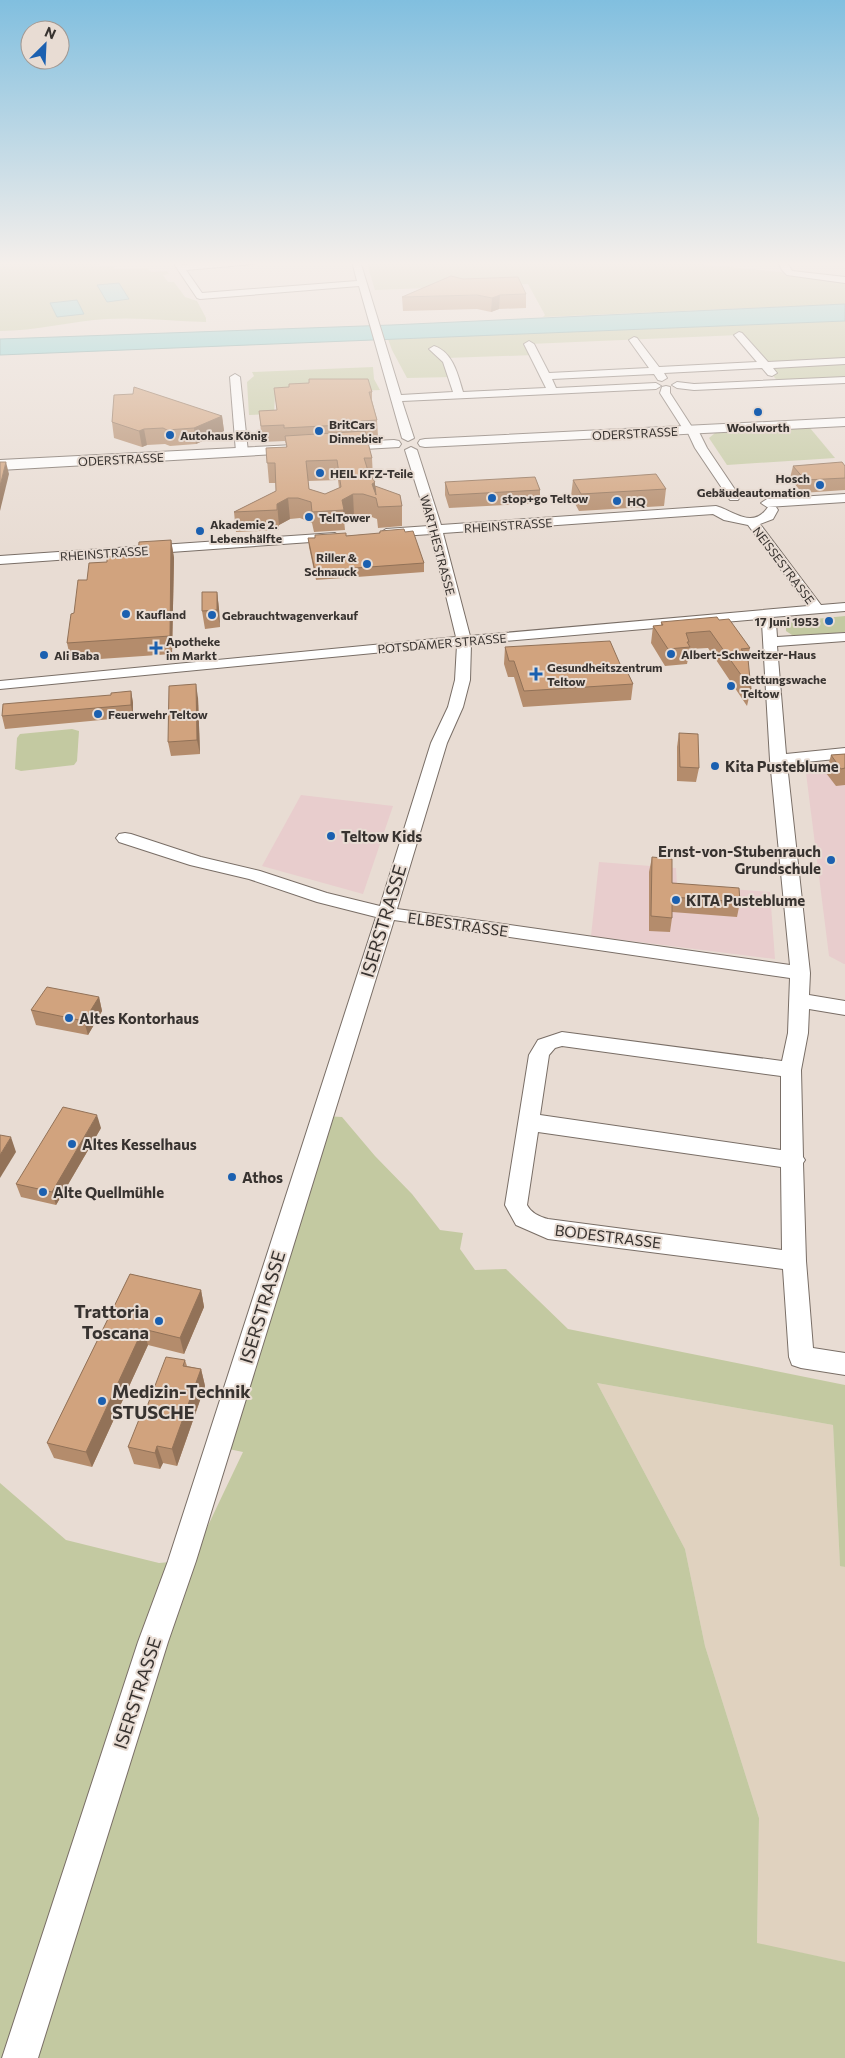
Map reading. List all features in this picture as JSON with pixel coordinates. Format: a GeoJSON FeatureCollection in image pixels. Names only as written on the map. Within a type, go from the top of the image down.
{"type":"FeatureCollection","features":[{"type":"Feature","properties":{"kind":"main road","name":"ODERSTRASSE"},"geometry":{"type":"LineString","coordinates":[[0,465],[394,444],[398,448],[410,444],[423,447],[425,442],[845,422]]}},
{"type":"Feature","properties":{"kind":"street","name":"WARTHESTRASSE"},"geometry":{"type":"LineString","coordinates":[[384,357],[436,530],[464,641]]}},
{"type":"Feature","properties":{"kind":"street"},"geometry":{"type":"LineString","coordinates":[[445,357],[459,395]]}},
{"type":"Feature","properties":{"kind":"street"},"geometry":{"type":"LineString","coordinates":[[536,357],[553,390]]}},
{"type":"Feature","properties":{"kind":"street"},"geometry":{"type":"LineString","coordinates":[[647,357],[657,371],[665,393],[687,430],[685,438],[701,448],[734,497]]}},
{"type":"Feature","properties":{"kind":"street"},"geometry":{"type":"LineString","coordinates":[[758,357],[780,384]]}},
{"type":"Feature","properties":{"kind":"street"},"geometry":{"type":"LineString","coordinates":[[545,376],[845,361]]}},
{"type":"Feature","properties":{"kind":"street"},"geometry":{"type":"LineString","coordinates":[[235,377],[242,452]]}},
{"type":"Feature","properties":{"kind":"street"},"geometry":{"type":"LineString","coordinates":[[397,398],[662,385],[675,388],[677,385],[694,387],[845,380]]}},
{"type":"Feature","properties":{"kind":"street"},"geometry":{"type":"LineString","coordinates":[[716,510],[715,507],[718,501],[734,497],[761,502],[845,505]]}},
{"type":"Feature","properties":{"kind":"street"},"geometry":{"type":"LineString","coordinates":[[761,502],[845,498]]}},
{"type":"Feature","properties":{"kind":"street"},"geometry":{"type":"LineString","coordinates":[[751,521],[769,516],[761,502]]}},
{"type":"Feature","properties":{"kind":"street","name":"RHEINSTRASSE"},"geometry":{"type":"LineString","coordinates":[[374,534],[716,510],[726,517],[751,521]]}},
{"type":"Feature","properties":{"kind":"street","name":"NEISSESTRASSE"},"geometry":{"type":"LineString","coordinates":[[751,521],[818,610]]}},
{"type":"Feature","properties":{"kind":"street","name":"RHEINSTRASSE"},"geometry":{"type":"LineString","coordinates":[[0,560],[345,536]]}},
{"type":"Feature","properties":{"kind":"street","name":"POTSDAMER STRASSE"},"geometry":{"type":"LineString","coordinates":[[0,685],[845,607]]}},
{"type":"Feature","properties":{"kind":"street"},"geometry":{"type":"LineString","coordinates":[[763,615],[769,623],[778,760],[800,973],[798,1033],[791,1070],[794,1160],[794,1261],[801,1357],[845,1364]]}},
{"type":"Feature","properties":{"kind":"street"},"geometry":{"type":"LineString","coordinates":[[769,642],[845,636]]}},
{"type":"Feature","properties":{"kind":"street","name":"ISERSTRASSE"},"geometry":{"type":"LineString","coordinates":[[20,2058],[153,1642],[182,1561],[324,1116],[385,913],[439,743],[456,705],[466,660],[464,641]]}},
{"type":"Feature","properties":{"kind":"street","name":"POTSDAMER STRASSE"},"geometry":{"type":"LineString","coordinates":[[0,689],[39,682]]}},
{"type":"Feature","properties":{"kind":"street"},"geometry":{"type":"LineString","coordinates":[[778,760],[845,753]]}},
{"type":"Feature","properties":{"kind":"street","name":"ELBESTRASSE"},"geometry":{"type":"LineString","coordinates":[[125,838],[196,861],[254,875],[323,898],[385,913],[800,973]]}},
{"type":"Feature","properties":{"kind":"street"},"geometry":{"type":"LineString","coordinates":[[800,1001],[845,1008]]}},
{"type":"Feature","properties":{"kind":"street","name":"BODESTRASSE"},"geometry":{"type":"LineString","coordinates":[[791,1070],[562,1039],[549,1041],[541,1048],[539,1055],[516,1205],[523,1220],[548,1229],[794,1261]]}},
{"type":"Feature","properties":{"kind":"street"},"geometry":{"type":"LineString","coordinates":[[529,1122],[794,1160]]}},
{"type":"Feature","properties":{"kind":"shaded area","name":"Ernst-von-Stubenrauch Grundschule"},"geometry":{"type":"Polygon","coordinates":[[[845,761],[844,964],[829,956],[805,765],[845,761]]]}},
{"type":"Feature","properties":{"kind":"shaded area","name":"Teltow Kids"},"geometry":{"type":"Polygon","coordinates":[[[301,795],[393,806],[363,894],[262,866],[301,795]]]}},
{"type":"Feature","properties":{"kind":"shaded area"},"geometry":{"type":"Polygon","coordinates":[[[599,862],[676,868],[677,885],[770,892],[775,959],[591,936],[599,862]]]}},
{"type":"Feature","properties":{"kind":"shaded area"},"geometry":{"type":"Polygon","coordinates":[[[597,1383],[833,1425],[840,1565],[845,1567],[845,1962],[757,1944],[759,1818],[705,1646],[685,1549],[597,1383]]]}},
{"type":"Feature","properties":{"kind":"green space"},"geometry":{"type":"Polygon","coordinates":[[[396,357],[474,357],[446,358],[453,377],[407,378],[396,357]]]}},
{"type":"Feature","properties":{"kind":"green space"},"geometry":{"type":"Polygon","coordinates":[[[757,357],[845,357],[845,380],[780,384],[757,357]]]}},
{"type":"Feature","properties":{"kind":"green space"},"geometry":{"type":"Polygon","coordinates":[[[373,367],[374,379],[380,390],[275,395],[274,414],[249,415],[247,382],[254,376],[252,372],[373,367]]]}},
{"type":"Feature","properties":{"kind":"green space"},"geometry":{"type":"Polygon","coordinates":[[[810,428],[835,458],[727,465],[709,438],[715,433],[810,428]]]}},
{"type":"Feature","properties":{"kind":"green space"},"geometry":{"type":"Polygon","coordinates":[[[845,616],[845,632],[795,637],[786,631],[786,622],[845,616]]]}},
{"type":"Feature","properties":{"kind":"green space"},"geometry":{"type":"Polygon","coordinates":[[[72,729],[79,731],[77,761],[74,765],[21,771],[15,769],[17,738],[20,734],[72,729]]]}},
{"type":"Feature","properties":{"kind":"green space"},"geometry":{"type":"Polygon","coordinates":[[[324,1116],[342,1117],[375,1156],[412,1194],[440,1230],[463,1233],[460,1249],[475,1270],[506,1269],[568,1329],[845,1385],[845,1567],[840,1566],[833,1425],[597,1383],[685,1549],[705,1646],[759,1818],[757,1943],[845,1962],[845,2058],[0,2058],[0,1483],[66,1540],[159,1563],[182,1561],[156,1635],[243,1452],[219,1447],[324,1116]]]}},
{"type":"Feature","properties":{"kind":"building"},"geometry":{"type":"Polygon","coordinates":[[[309,379],[368,379],[372,392],[369,392],[377,420],[361,421],[362,424],[284,428],[284,425],[261,426],[259,411],[277,410],[274,388],[289,387],[289,384],[309,383],[309,379]]]}},
{"type":"Feature","properties":{"kind":"building"},"geometry":{"type":"Polygon","coordinates":[[[134,387],[222,416],[194,428],[167,430],[163,428],[139,431],[112,422],[114,395],[133,394],[134,387]]]}},
{"type":"Feature","properties":{"kind":"building"},"geometry":{"type":"Polygon","coordinates":[[[365,431],[372,458],[364,458],[369,474],[375,482],[372,484],[376,495],[375,486],[400,495],[402,506],[378,507],[376,498],[363,494],[353,494],[342,500],[344,510],[312,512],[311,502],[298,498],[288,498],[277,504],[277,510],[234,512],[276,491],[275,463],[267,463],[266,448],[287,447],[285,436],[365,431]],[[337,460],[306,461],[309,489],[325,494],[341,487],[337,460]]]}},
{"type":"Feature","properties":{"kind":"building"},"geometry":{"type":"Polygon","coordinates":[[[0,462],[6,462],[0,486],[0,462]]]}},
{"type":"Feature","properties":{"kind":"building"},"geometry":{"type":"Polygon","coordinates":[[[842,462],[845,466],[845,478],[805,480],[793,466],[842,462]]]}},
{"type":"Feature","properties":{"kind":"building"},"geometry":{"type":"Polygon","coordinates":[[[656,474],[666,489],[581,494],[573,480],[656,474]]]}},
{"type":"Feature","properties":{"kind":"building"},"geometry":{"type":"Polygon","coordinates":[[[535,477],[540,490],[449,495],[445,482],[535,477]]]}},
{"type":"Feature","properties":{"kind":"building","name":"Riller & Schnauck"},"geometry":{"type":"Polygon","coordinates":[[[404,529],[405,532],[413,531],[424,563],[315,571],[308,538],[315,538],[315,535],[346,533],[346,536],[404,529]]]}},
{"type":"Feature","properties":{"kind":"building","name":"Kaufland"},"geometry":{"type":"Polygon","coordinates":[[[171,540],[170,636],[67,643],[71,614],[74,613],[78,580],[87,580],[89,563],[107,562],[107,557],[138,555],[139,542],[171,540]]]}},
{"type":"Feature","properties":{"kind":"building"},"geometry":{"type":"Polygon","coordinates":[[[202,592],[217,592],[217,610],[202,611],[202,592]]]}},
{"type":"Feature","properties":{"kind":"building"},"geometry":{"type":"Polygon","coordinates":[[[717,617],[719,620],[729,619],[750,648],[741,649],[748,659],[751,689],[710,631],[686,633],[689,642],[687,642],[690,647],[668,649],[653,626],[663,625],[661,622],[717,617]]]}},
{"type":"Feature","properties":{"kind":"building"},"geometry":{"type":"Polygon","coordinates":[[[610,641],[623,671],[627,671],[633,684],[524,691],[514,661],[509,661],[505,647],[610,641]]]}},
{"type":"Feature","properties":{"kind":"building"},"geometry":{"type":"Polygon","coordinates":[[[196,684],[197,740],[168,742],[169,686],[196,684]]]}},
{"type":"Feature","properties":{"kind":"building"},"geometry":{"type":"Polygon","coordinates":[[[131,691],[131,705],[2,716],[3,704],[111,695],[111,693],[131,691]]]}},
{"type":"Feature","properties":{"kind":"building"},"geometry":{"type":"Polygon","coordinates":[[[679,733],[698,734],[699,768],[680,767],[679,733]]]}},
{"type":"Feature","properties":{"kind":"building"},"geometry":{"type":"Polygon","coordinates":[[[845,754],[845,768],[841,769],[831,755],[845,754]]]}},
{"type":"Feature","properties":{"kind":"building"},"geometry":{"type":"Polygon","coordinates":[[[652,857],[672,859],[672,883],[739,888],[740,902],[672,897],[672,918],[651,916],[652,857]]]}},
{"type":"Feature","properties":{"kind":"building"},"geometry":{"type":"Polygon","coordinates":[[[47,987],[99,997],[84,1021],[31,1010],[47,987]]]}},
{"type":"Feature","properties":{"kind":"building"},"geometry":{"type":"Polygon","coordinates":[[[63,1107],[97,1115],[52,1192],[16,1184],[63,1107]]]}},
{"type":"Feature","properties":{"kind":"building"},"geometry":{"type":"Polygon","coordinates":[[[0,1135],[11,1137],[0,1155],[0,1135]]]}},
{"type":"Feature","properties":{"kind":"building"},"geometry":{"type":"Polygon","coordinates":[[[130,1274],[201,1290],[180,1338],[143,1329],[86,1452],[47,1443],[130,1274]]]}},
{"type":"Feature","properties":{"kind":"building"},"geometry":{"type":"Polygon","coordinates":[[[166,1357],[185,1360],[183,1366],[201,1369],[172,1449],[157,1446],[155,1453],[128,1447],[140,1417],[143,1417],[166,1357]]]}},
{"type":"Feature","properties":{"kind":"place","name":"Woolworth"},"geometry":{"type":"Point","coordinates":[758,412]}},
{"type":"Feature","properties":{"kind":"place","name":"BritCars Dinnebier"},"geometry":{"type":"Point","coordinates":[319,431]}},
{"type":"Feature","properties":{"kind":"place","name":"Autohaus König"},"geometry":{"type":"Point","coordinates":[170,435]}},
{"type":"Feature","properties":{"kind":"place","name":"HEIL KFZ-Teile"},"geometry":{"type":"Point","coordinates":[320,473]}},
{"type":"Feature","properties":{"kind":"place","name":"Hosch Gebäudeautomation"},"geometry":{"type":"Point","coordinates":[820,485]}},
{"type":"Feature","properties":{"kind":"place","name":"stop+go Teltow"},"geometry":{"type":"Point","coordinates":[492,498]}},
{"type":"Feature","properties":{"kind":"place","name":"HQ"},"geometry":{"type":"Point","coordinates":[617,501]}},
{"type":"Feature","properties":{"kind":"place","name":"TelTower"},"geometry":{"type":"Point","coordinates":[309,517]}},
{"type":"Feature","properties":{"kind":"place","name":"Akademie 2. Lebenshälfte"},"geometry":{"type":"Point","coordinates":[200,531]}},
{"type":"Feature","properties":{"kind":"place","name":"Riller & Schnauck"},"geometry":{"type":"Point","coordinates":[367,564]}},
{"type":"Feature","properties":{"kind":"place","name":"Kaufland"},"geometry":{"type":"Point","coordinates":[126,614]}},
{"type":"Feature","properties":{"kind":"place","name":"Gebrauchtwagenverkauf"},"geometry":{"type":"Point","coordinates":[212,615]}},
{"type":"Feature","properties":{"kind":"place","name":"17 Juni 1953"},"geometry":{"type":"Point","coordinates":[829,621]}},
{"type":"Feature","properties":{"kind":"place","name":"Apotheke im Markt"},"geometry":{"type":"Point","coordinates":[156,648]}},
{"type":"Feature","properties":{"kind":"place","name":"Albert-Schweitzer-Haus"},"geometry":{"type":"Point","coordinates":[671,654]}},
{"type":"Feature","properties":{"kind":"place","name":"Ali Baba"},"geometry":{"type":"Point","coordinates":[44,655]}},
{"type":"Feature","properties":{"kind":"place","name":"Gesundheitszentrum Teltow"},"geometry":{"type":"Point","coordinates":[536,674]}},
{"type":"Feature","properties":{"kind":"place","name":"Rettungswache Teltow"},"geometry":{"type":"Point","coordinates":[731,686]}},
{"type":"Feature","properties":{"kind":"place","name":"Feuerwehr Teltow"},"geometry":{"type":"Point","coordinates":[98,714]}},
{"type":"Feature","properties":{"kind":"place","name":"Kita Pusteblume"},"geometry":{"type":"Point","coordinates":[715,766]}},
{"type":"Feature","properties":{"kind":"place","name":"Teltow Kids"},"geometry":{"type":"Point","coordinates":[331,836]}},
{"type":"Feature","properties":{"kind":"place","name":"Ernst-von-Stubenrauch Grundschule"},"geometry":{"type":"Point","coordinates":[831,860]}},
{"type":"Feature","properties":{"kind":"place","name":"KITA Pusteblume"},"geometry":{"type":"Point","coordinates":[676,900]}},
{"type":"Feature","properties":{"kind":"place","name":"Altes Kontorhaus"},"geometry":{"type":"Point","coordinates":[69,1018]}},
{"type":"Feature","properties":{"kind":"place","name":"Altes Kesselhaus"},"geometry":{"type":"Point","coordinates":[72,1144]}},
{"type":"Feature","properties":{"kind":"place","name":"Athos"},"geometry":{"type":"Point","coordinates":[232,1177]}},
{"type":"Feature","properties":{"kind":"place","name":"Alte Quellmühle"},"geometry":{"type":"Point","coordinates":[43,1192]}},
{"type":"Feature","properties":{"kind":"place","name":"Trattoria Toscana"},"geometry":{"type":"Point","coordinates":[159,1321]}},
{"type":"Feature","properties":{"kind":"place","name":"Medizin-Technik STUSCHE"},"geometry":{"type":"Point","coordinates":[102,1401]}}]}
